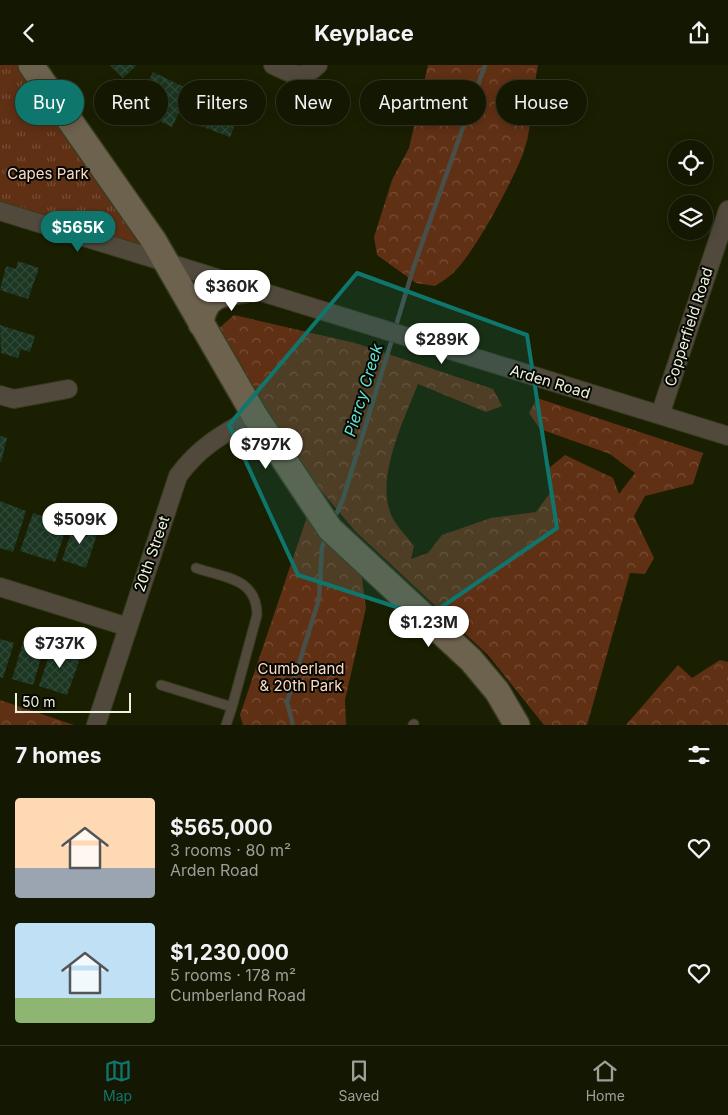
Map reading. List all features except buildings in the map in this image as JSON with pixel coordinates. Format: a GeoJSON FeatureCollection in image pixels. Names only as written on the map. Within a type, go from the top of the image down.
{"type":"FeatureCollection","features":[{"type":"Feature","properties":{"kind":"street"},"geometry":{"type":"LineString","coordinates":[[31,65],[127,200],[255,416],[330,529],[471,660],[497,691],[517,725]]}},
{"type":"Feature","properties":{"kind":"street"},"geometry":{"type":"LineString","coordinates":[[273,65],[296,75],[310,74],[318,65]]}},
{"type":"Feature","properties":{"kind":"street","name":"Copperfield Road"},"geometry":{"type":"LineString","coordinates":[[660,415],[728,210]]}},
{"type":"Feature","properties":{"kind":"street","name":"Arden Road"},"geometry":{"type":"LineString","coordinates":[[0,211],[728,436]]}},
{"type":"Feature","properties":{"kind":"street"},"geometry":{"type":"LineString","coordinates":[[201,324],[202,309],[212,298],[228,292],[250,289]]}},
{"type":"Feature","properties":{"kind":"street"},"geometry":{"type":"LineString","coordinates":[[0,395],[14,399],[68,389]]}},
{"type":"Feature","properties":{"kind":"street","name":"20th Street"},"geometry":{"type":"LineString","coordinates":[[96,725],[178,476],[192,457],[208,443],[255,416]]}},
{"type":"Feature","properties":{"kind":"street"},"geometry":{"type":"LineString","coordinates":[[0,587],[128,627]]}},
{"type":"Feature","properties":{"kind":"lane"},"geometry":{"type":"LineString","coordinates":[[196,568],[243,583],[253,593],[257,602],[257,615],[226,725]]}},
{"type":"Feature","properties":{"kind":"lane"},"geometry":{"type":"LineString","coordinates":[[161,685],[232,707]]}},
{"type":"Feature","properties":{"kind":"highlighted area"},"geometry":{"type":"Polygon","coordinates":[[[357,273],[527,335],[557,528],[427,617],[298,575],[229,425],[357,273]]]}},
{"type":"Feature","properties":{"kind":"green space","name":"Capes Park"},"geometry":{"type":"Polygon","coordinates":[[[0,65],[31,65],[41,80],[15,80],[15,125],[72,125],[166,263],[0,211],[0,65]]]}},
{"type":"Feature","properties":{"kind":"green space"},"geometry":{"type":"Polygon","coordinates":[[[428,65],[538,65],[536,80],[496,80],[496,125],[530,125],[527,141],[512,179],[472,250],[453,273],[435,286],[416,283],[377,255],[374,237],[392,180],[409,148],[414,125],[486,125],[486,80],[425,80],[428,65]]]}},
{"type":"Feature","properties":{"kind":"green space"},"geometry":{"type":"Polygon","coordinates":[[[234,315],[355,343],[493,389],[502,406],[486,412],[418,384],[392,453],[386,490],[389,507],[395,522],[414,546],[411,559],[428,553],[442,535],[491,518],[536,512],[550,493],[549,468],[565,455],[613,478],[619,494],[635,473],[610,454],[540,429],[529,413],[537,398],[703,453],[693,484],[645,496],[634,516],[654,558],[645,574],[630,573],[587,725],[544,725],[488,655],[355,531],[292,456],[217,330],[234,315]]]}},
{"type":"Feature","properties":{"kind":"green space","name":"Cumberland & 20th Park"},"geometry":{"type":"Polygon","coordinates":[[[312,502],[359,557],[366,608],[345,700],[346,725],[243,725],[240,715],[312,502]]]}},
{"type":"Feature","properties":{"kind":"green space"},"geometry":{"type":"Polygon","coordinates":[[[720,660],[728,662],[728,725],[626,725],[678,665],[692,678],[720,660]]]}},
{"type":"Feature","properties":{"kind":"green space"},"geometry":{"type":"Polygon","coordinates":[[[0,700],[74,725],[0,725],[0,700]]]}},
{"type":"Feature","properties":{"kind":"waterway","name":"Piercy Creek"},"geometry":{"type":"LineString","coordinates":[[395,329],[414,266],[485,65]]}},
{"type":"Feature","properties":{"kind":"waterway","name":"Piercy Creek"},"geometry":{"type":"LineString","coordinates":[[334,519],[343,499],[393,336]]}},
{"type":"Feature","properties":{"kind":"waterway","name":"Piercy Creek"},"geometry":{"type":"LineString","coordinates":[[293,725],[287,702],[319,599],[322,547],[327,536]]}}]}
